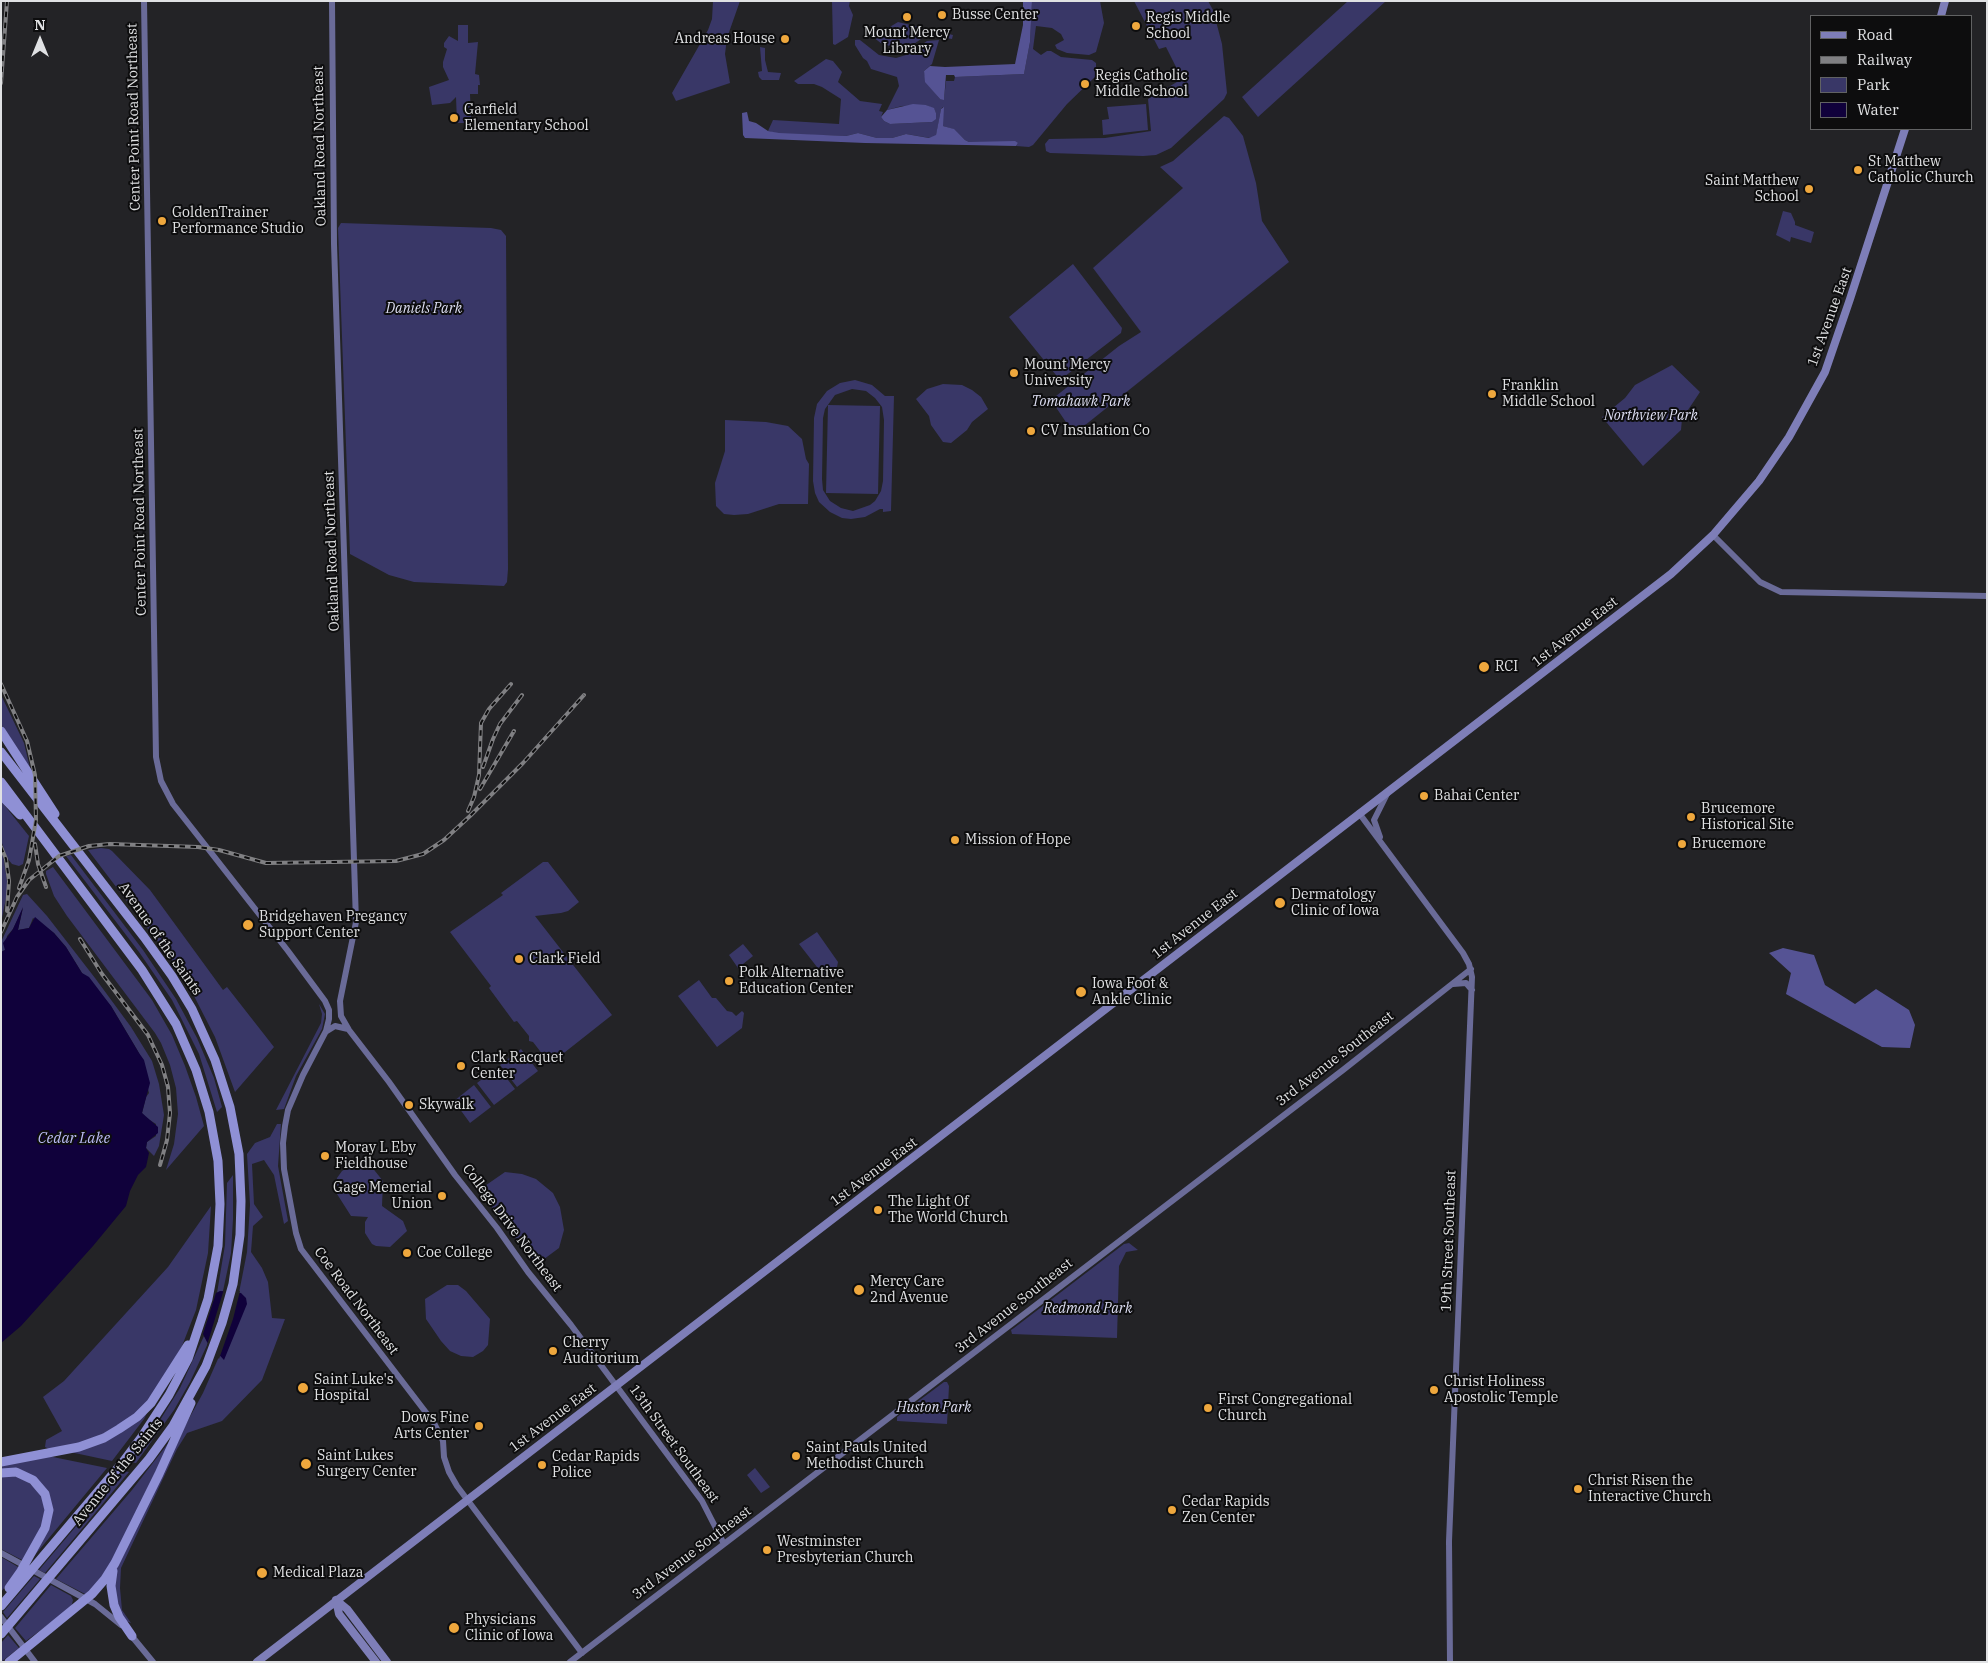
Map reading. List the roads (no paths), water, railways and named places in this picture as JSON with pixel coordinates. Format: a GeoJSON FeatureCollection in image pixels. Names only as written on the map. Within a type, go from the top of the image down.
{"type":"FeatureCollection","features":[{"type":"Feature","properties":{"kind":"highway"},"geometry":{"type":"LineString","coordinates":[[1,731],[75,846]]}},
{"type":"Feature","properties":{"kind":"highway","name":"Avenue of the Saints"},"geometry":{"type":"LineString","coordinates":[[1,752],[144,937],[182,992],[208,1040],[234,1123],[239,1154],[240,1235],[229,1300],[206,1366],[173,1426],[124,1488],[1,1634]]}},
{"type":"Feature","properties":{"kind":"highway"},"geometry":{"type":"LineString","coordinates":[[1,782],[14,804]]}},
{"type":"Feature","properties":{"kind":"highway"},"geometry":{"type":"LineString","coordinates":[[1,795],[14,804]]}},
{"type":"Feature","properties":{"kind":"highway","name":"Avenue of the Saints"},"geometry":{"type":"LineString","coordinates":[[1,1606],[141,1438],[169,1395],[188,1358],[197,1333],[212,1281],[219,1223],[218,1161],[206,1101],[186,1046],[162,1000],[42,836],[14,804]]}},
{"type":"Feature","properties":{"kind":"highway"},"geometry":{"type":"LineString","coordinates":[[1,1462],[87,1445],[124,1427],[141,1413],[157,1395],[197,1333]]}},
{"type":"Feature","properties":{"kind":"highway"},"geometry":{"type":"LineString","coordinates":[[9,1662],[24,1647],[97,1589],[115,1563],[175,1440],[206,1366]]}},
{"type":"Feature","properties":{"kind":"highway"},"geometry":{"type":"LineString","coordinates":[[1,1473],[16,1472],[33,1480],[45,1494],[49,1510],[48,1522],[41,1535],[21,1571],[1,1599]]}},
{"type":"Feature","properties":{"kind":"highway"},"geometry":{"type":"LineString","coordinates":[[115,1563],[111,1581],[114,1605],[119,1617],[132,1636]]}},
{"type":"Feature","properties":{"kind":"main road","name":"Center Point Road Northeast"},"geometry":{"type":"LineString","coordinates":[[144,1],[158,768],[162,783],[173,804],[317,990]]}},
{"type":"Feature","properties":{"kind":"main road","name":"Oakland Road Northeast"},"geometry":{"type":"LineString","coordinates":[[332,1],[334,244],[356,922],[340,1007],[341,1016],[349,1030],[389,1082]]}},
{"type":"Feature","properties":{"kind":"main road"},"geometry":{"type":"LineString","coordinates":[[1941,15],[1945,1]]}},
{"type":"Feature","properties":{"kind":"main road","name":"1st Avenue East"},"geometry":{"type":"LineString","coordinates":[[257,1662],[1359,812],[1443,750],[1671,574],[1713,535],[1746,497],[1776,456],[1825,372],[1905,130]]}},
{"type":"Feature","properties":{"kind":"main road"},"geometry":{"type":"LineString","coordinates":[[1713,535],[1756,578],[1769,587],[1781,592],[1987,596]]}},
{"type":"Feature","properties":{"kind":"main road","name":"19th Street Southeast"},"geometry":{"type":"LineString","coordinates":[[1386,849],[1374,820],[1389,789]]}},
{"type":"Feature","properties":{"kind":"main road","name":"19th Street Southeast"},"geometry":{"type":"LineString","coordinates":[[1359,812],[1454,940],[1467,959],[1471,969],[1472,992],[1449,1541],[1450,1662]]}},
{"type":"Feature","properties":{"kind":"main road","name":"3rd Avenue Southeast"},"geometry":{"type":"LineString","coordinates":[[570,1662],[1343,1070],[1471,969]]}},
{"type":"Feature","properties":{"kind":"main road"},"geometry":{"type":"LineString","coordinates":[[1450,985],[1466,983],[1470,986],[1472,992]]}},
{"type":"Feature","properties":{"kind":"main road","name":"Coe Road Northeast"},"geometry":{"type":"LineString","coordinates":[[317,990],[329,1010],[329,1019],[326,1032],[303,1075],[288,1110],[284,1126],[283,1143],[284,1169],[296,1233],[304,1254],[438,1428],[443,1441],[444,1456],[449,1472],[466,1500],[582,1653]]}},
{"type":"Feature","properties":{"kind":"main road"},"geometry":{"type":"LineString","coordinates":[[326,1032],[335,1026],[349,1030]]}},
{"type":"Feature","properties":{"kind":"main road","name":"College Drive Northeast"},"geometry":{"type":"LineString","coordinates":[[389,1082],[528,1272],[571,1325],[616,1386]]}},
{"type":"Feature","properties":{"kind":"main road","name":"13th Street Southeast"},"geometry":{"type":"LineString","coordinates":[[616,1386],[705,1506],[724,1544]]}},
{"type":"Feature","properties":{"kind":"main road"},"geometry":{"type":"LineString","coordinates":[[1,1553],[108,1613],[132,1636],[153,1662]]}},
{"type":"Feature","properties":{"kind":"main road"},"geometry":{"type":"LineString","coordinates":[[336,1600],[339,1614],[376,1662]]}},
{"type":"Feature","properties":{"kind":"main road"},"geometry":{"type":"LineString","coordinates":[[336,1600],[347,1608],[387,1662]]}},
{"type":"Feature","properties":{"kind":"main road"},"geometry":{"type":"LineString","coordinates":[[1,1617],[35,1662]]}},
{"type":"Feature","properties":{"kind":"water","name":"Cedar Lake"},"geometry":{"type":"Polygon","coordinates":[[[23,907],[18,930],[29,928],[35,917],[54,933],[66,947],[82,973],[89,977],[111,1006],[144,1060],[150,1083],[142,1113],[158,1127],[158,1133],[147,1142],[146,1148],[149,1153],[146,1167],[138,1175],[130,1191],[126,1206],[93,1246],[21,1326],[1,1343],[1,952],[5,950],[3,943],[13,929],[23,907]]]}},
{"type":"Feature","properties":{"kind":"water"},"geometry":{"type":"Polygon","coordinates":[[[220,1291],[241,1293],[246,1298],[247,1304],[224,1360],[207,1342],[203,1334],[216,1293],[220,1291]]]}},
{"type":"Feature","properties":{"kind":"railway"},"geometry":{"type":"LineString","coordinates":[[1,83],[7,1]]}},
{"type":"Feature","properties":{"kind":"railway"},"geometry":{"type":"LineString","coordinates":[[1,684],[27,741],[35,775],[36,820],[29,860],[19,888]]}},
{"type":"Feature","properties":{"kind":"railway"},"geometry":{"type":"LineString","coordinates":[[468,811],[474,797],[479,775],[481,723],[489,709],[511,684]]}},
{"type":"Feature","properties":{"kind":"railway"},"geometry":{"type":"LineString","coordinates":[[483,767],[500,724],[522,695]]}},
{"type":"Feature","properties":{"kind":"railway"},"geometry":{"type":"LineString","coordinates":[[1,932],[17,897],[29,880],[59,856],[89,846],[110,844],[198,847],[219,850],[266,863],[396,861],[423,854],[444,840],[470,816],[523,763],[584,695]]}},
{"type":"Feature","properties":{"kind":"railway"},"geometry":{"type":"LineString","coordinates":[[480,789],[514,731]]}},
{"type":"Feature","properties":{"kind":"railway"},"geometry":{"type":"LineString","coordinates":[[35,844],[38,864],[46,887]]}},
{"type":"Feature","properties":{"kind":"railway"},"geometry":{"type":"LineString","coordinates":[[1,847],[6,859],[9,881],[7,911]]}},
{"type":"Feature","properties":{"kind":"railway"},"geometry":{"type":"LineString","coordinates":[[80,939],[102,974],[148,1035],[162,1065],[168,1087],[170,1113],[167,1140],[160,1165]]}},
{"type":"Feature","properties":{"kind":"place","name":"Busse Center"},"geometry":{"type":"Point","coordinates":[942,15]}},
{"type":"Feature","properties":{"kind":"place","name":"Mount Mercy Library"},"geometry":{"type":"Point","coordinates":[907,17]}},
{"type":"Feature","properties":{"kind":"place","name":"Regis Middle School"},"geometry":{"type":"Point","coordinates":[1136,26]}},
{"type":"Feature","properties":{"kind":"place","name":"Andreas House"},"geometry":{"type":"Point","coordinates":[785,39]}},
{"type":"Feature","properties":{"kind":"place","name":"Regis Catholic Middle School"},"geometry":{"type":"Point","coordinates":[1085,84]}},
{"type":"Feature","properties":{"kind":"place","name":"Garfield Elementary School"},"geometry":{"type":"Point","coordinates":[454,118]}},
{"type":"Feature","properties":{"kind":"place","name":"St Matthew Catholic Church"},"geometry":{"type":"Point","coordinates":[1858,170]}},
{"type":"Feature","properties":{"kind":"place","name":"Saint Matthew School"},"geometry":{"type":"Point","coordinates":[1809,189]}},
{"type":"Feature","properties":{"kind":"place","name":"GoldenTrainer Performance Studio"},"geometry":{"type":"Point","coordinates":[162,221]}},
{"type":"Feature","properties":{"kind":"place","name":"Mount Mercy University"},"geometry":{"type":"Point","coordinates":[1014,373]}},
{"type":"Feature","properties":{"kind":"place","name":"Franklin Middle School"},"geometry":{"type":"Point","coordinates":[1492,394]}},
{"type":"Feature","properties":{"kind":"place","name":"CV Insulation Co"},"geometry":{"type":"Point","coordinates":[1031,431]}},
{"type":"Feature","properties":{"kind":"place","name":"RCI"},"geometry":{"type":"Point","coordinates":[1484,667]}},
{"type":"Feature","properties":{"kind":"place","name":"Bahai Center"},"geometry":{"type":"Point","coordinates":[1424,796]}},
{"type":"Feature","properties":{"kind":"place","name":"Brucemore Historical Site"},"geometry":{"type":"Point","coordinates":[1691,817]}},
{"type":"Feature","properties":{"kind":"place","name":"Mission of Hope"},"geometry":{"type":"Point","coordinates":[955,840]}},
{"type":"Feature","properties":{"kind":"place","name":"Brucemore"},"geometry":{"type":"Point","coordinates":[1682,844]}},
{"type":"Feature","properties":{"kind":"place","name":"Dermatology Clinic of Iowa"},"geometry":{"type":"Point","coordinates":[1280,903]}},
{"type":"Feature","properties":{"kind":"place","name":"Bridgehaven Pregancy Support Center"},"geometry":{"type":"Point","coordinates":[248,925]}},
{"type":"Feature","properties":{"kind":"place","name":"Clark Field"},"geometry":{"type":"Point","coordinates":[519,959]}},
{"type":"Feature","properties":{"kind":"place","name":"Polk Alternative Education Center"},"geometry":{"type":"Point","coordinates":[729,981]}},
{"type":"Feature","properties":{"kind":"place","name":"Iowa Foot & Ankle Clinic"},"geometry":{"type":"Point","coordinates":[1081,992]}},
{"type":"Feature","properties":{"kind":"place","name":"Clark Racquet Center"},"geometry":{"type":"Point","coordinates":[461,1066]}},
{"type":"Feature","properties":{"kind":"place","name":"Skywalk"},"geometry":{"type":"Point","coordinates":[409,1105]}},
{"type":"Feature","properties":{"kind":"place","name":"Moray L Eby Fieldhouse"},"geometry":{"type":"Point","coordinates":[325,1156]}},
{"type":"Feature","properties":{"kind":"place","name":"Gage Memerial Union"},"geometry":{"type":"Point","coordinates":[442,1196]}},
{"type":"Feature","properties":{"kind":"place","name":"The Light Of The World Church"},"geometry":{"type":"Point","coordinates":[878,1210]}},
{"type":"Feature","properties":{"kind":"place","name":"Coe College"},"geometry":{"type":"Point","coordinates":[407,1253]}},
{"type":"Feature","properties":{"kind":"place","name":"Mercy Care 2nd Avenue"},"geometry":{"type":"Point","coordinates":[859,1290]}},
{"type":"Feature","properties":{"kind":"place","name":"Cherry Auditorium"},"geometry":{"type":"Point","coordinates":[553,1351]}},
{"type":"Feature","properties":{"kind":"place","name":"Saint Luke's Hospital"},"geometry":{"type":"Point","coordinates":[303,1388]}},
{"type":"Feature","properties":{"kind":"place","name":"Christ Holiness Apostolic Temple"},"geometry":{"type":"Point","coordinates":[1434,1390]}},
{"type":"Feature","properties":{"kind":"place","name":"First Congregational Church"},"geometry":{"type":"Point","coordinates":[1208,1408]}},
{"type":"Feature","properties":{"kind":"place","name":"Dows Fine Arts Center"},"geometry":{"type":"Point","coordinates":[479,1426]}},
{"type":"Feature","properties":{"kind":"place","name":"Saint Pauls United Methodist Church"},"geometry":{"type":"Point","coordinates":[796,1456]}},
{"type":"Feature","properties":{"kind":"place","name":"Saint Lukes Surgery Center"},"geometry":{"type":"Point","coordinates":[306,1464]}},
{"type":"Feature","properties":{"kind":"place","name":"Cedar Rapids Police"},"geometry":{"type":"Point","coordinates":[542,1465]}},
{"type":"Feature","properties":{"kind":"place","name":"Christ Risen the Interactive Church"},"geometry":{"type":"Point","coordinates":[1578,1489]}},
{"type":"Feature","properties":{"kind":"place","name":"Cedar Rapids Zen Center"},"geometry":{"type":"Point","coordinates":[1172,1510]}},
{"type":"Feature","properties":{"kind":"place","name":"Westminster Presbyterian Church"},"geometry":{"type":"Point","coordinates":[767,1550]}},
{"type":"Feature","properties":{"kind":"place","name":"Medical Plaza"},"geometry":{"type":"Point","coordinates":[262,1573]}},
{"type":"Feature","properties":{"kind":"place","name":"Physicians Clinic of Iowa"},"geometry":{"type":"Point","coordinates":[454,1628]}},
{"type":"Feature","properties":{"kind":"park label","name":"Daniels Park"},"geometry":{"type":"Point","coordinates":[424,309]}},
{"type":"Feature","properties":{"kind":"park label","name":"Tomahawk Park"},"geometry":{"type":"Point","coordinates":[1081,402]}},
{"type":"Feature","properties":{"kind":"park label","name":"Northview Park"},"geometry":{"type":"Point","coordinates":[1651,416]}},
{"type":"Feature","properties":{"kind":"park label","name":"Redmond Park"},"geometry":{"type":"Point","coordinates":[1088,1309]}},
{"type":"Feature","properties":{"kind":"park label","name":"Huston Park"},"geometry":{"type":"Point","coordinates":[934,1408]}}]}
